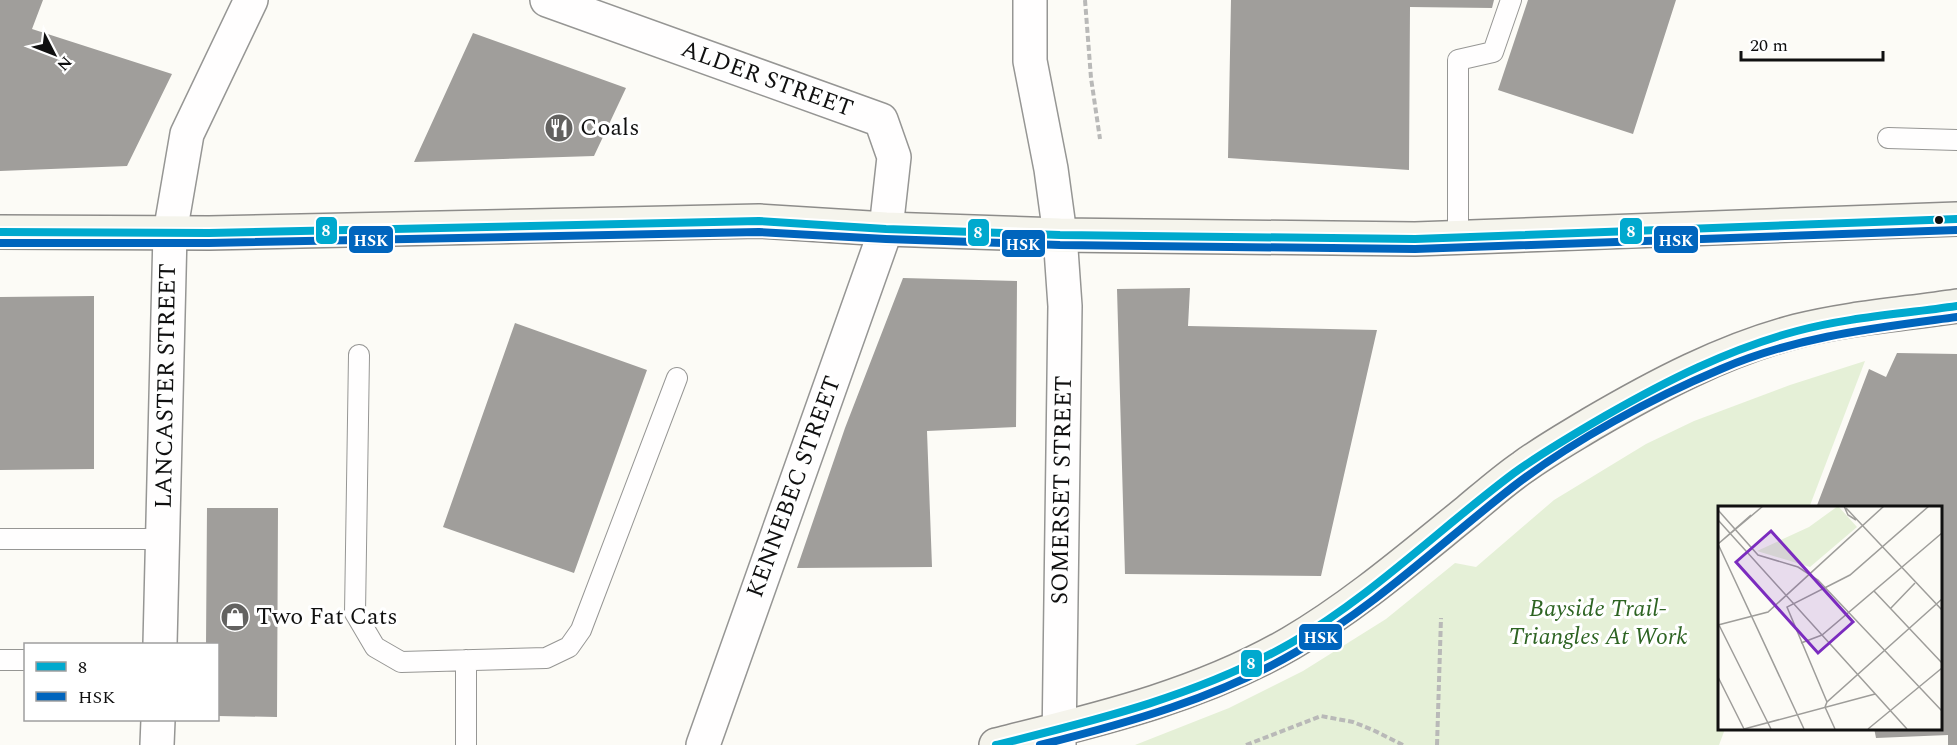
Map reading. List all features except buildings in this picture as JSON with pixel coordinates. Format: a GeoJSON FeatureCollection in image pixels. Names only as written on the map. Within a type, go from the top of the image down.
{"type":"FeatureCollection","features":[{"type":"Feature","properties":{"kind":"main road"},"geometry":{"type":"LineString","coordinates":[[0,232],[170,232],[759,221],[886,229],[1060,235],[1415,239],[1957,219]]}},
{"type":"Feature","properties":{"kind":"main road"},"geometry":{"type":"LineString","coordinates":[[996,745],[1059,737],[1233,674],[1292,643],[1349,605],[1521,468],[1614,411],[1680,376],[1739,350],[1796,332],[1848,321],[1957,306]]}},
{"type":"Feature","properties":{"kind":"street","name":"LANCASTER STREET"},"geometry":{"type":"LineString","coordinates":[[160,643],[170,232],[188,134],[251,0]]}},
{"type":"Feature","properties":{"kind":"street","name":"ALDER STREET"},"geometry":{"type":"LineString","coordinates":[[547,0],[881,120],[894,157],[886,229]]}},
{"type":"Feature","properties":{"kind":"street"},"geometry":{"type":"LineString","coordinates":[[1030,0],[1030,61],[1052,169],[1060,235]]}},
{"type":"Feature","properties":{"kind":"street","name":"KENNEBEC STREET"},"geometry":{"type":"LineString","coordinates":[[703,745],[886,229]]}},
{"type":"Feature","properties":{"kind":"street","name":"SOMERSET STREET"},"geometry":{"type":"LineString","coordinates":[[1059,737],[1065,306],[1060,235]]}},
{"type":"Feature","properties":{"kind":"street"},"geometry":{"type":"LineString","coordinates":[[157,745],[158,721]]}},
{"type":"Feature","properties":{"kind":"lane"},"geometry":{"type":"LineString","coordinates":[[1458,238],[1458,60],[1493,52],[1510,0]]}},
{"type":"Feature","properties":{"kind":"lane"},"geometry":{"type":"LineString","coordinates":[[1888,138],[1957,140]]}},
{"type":"Feature","properties":{"kind":"lane"},"geometry":{"type":"LineString","coordinates":[[359,355],[355,614],[375,647],[401,662],[546,658],[569,647],[581,630],[677,378]]}},
{"type":"Feature","properties":{"kind":"lane"},"geometry":{"type":"LineString","coordinates":[[0,539],[162,539]]}},
{"type":"Feature","properties":{"kind":"lane"},"geometry":{"type":"LineString","coordinates":[[0,660],[24,660]]}},
{"type":"Feature","properties":{"kind":"lane"},"geometry":{"type":"LineString","coordinates":[[466,660],[466,745]]}},
{"type":"Feature","properties":{"kind":"path"},"geometry":{"type":"LineString","coordinates":[[1085,0],[1091,78],[1100,138]]}},
{"type":"Feature","properties":{"kind":"path"},"geometry":{"type":"LineString","coordinates":[[1437,745],[1441,618]]}},
{"type":"Feature","properties":{"kind":"path"},"geometry":{"type":"LineString","coordinates":[[1246,745],[1321,716],[1353,722],[1403,745]]}},
{"type":"Feature","properties":{"kind":"green space","name":"Bayside Trail- Triangles At Work"},"geometry":{"type":"Polygon","coordinates":[[[1865,361],[1810,506],[1718,506],[1718,730],[1725,730],[1719,745],[1135,745],[1229,708],[1303,671],[1386,619],[1455,563],[1476,567],[1554,500],[1646,444],[1694,421],[1790,385],[1865,361]]]}},
{"type":"Feature","properties":{"kind":"transit line","name":"8"},"geometry":{"type":"LineString","coordinates":[[0,232],[209,233],[759,221],[886,229],[1060,235],[1415,239],[1957,219]]}},
{"type":"Feature","properties":{"kind":"transit line","name":"HSK"},"geometry":{"type":"LineString","coordinates":[[0,243],[209,243],[759,232],[1060,245],[1415,249],[1957,230]]}},
{"type":"Feature","properties":{"kind":"transit line","name":"8"},"geometry":{"type":"LineString","coordinates":[[996,745],[1072,726],[1184,692],[1291,643],[1377,583],[1525,465],[1605,416],[1698,367],[1772,338],[1817,326],[1957,306]]}},
{"type":"Feature","properties":{"kind":"transit line","name":"HSK"},"geometry":{"type":"LineString","coordinates":[[1040,745],[1171,708],[1235,683],[1296,652],[1354,615],[1537,469],[1614,421],[1695,380],[1750,358],[1808,341],[1957,317]]}},
{"type":"Feature","properties":{"kind":"place","name":"Coals"},"geometry":{"type":"Point","coordinates":[559,128]}},
{"type":"Feature","properties":{"kind":"place","name":"Two Fat Cats"},"geometry":{"type":"Point","coordinates":[235,617]}}]}
